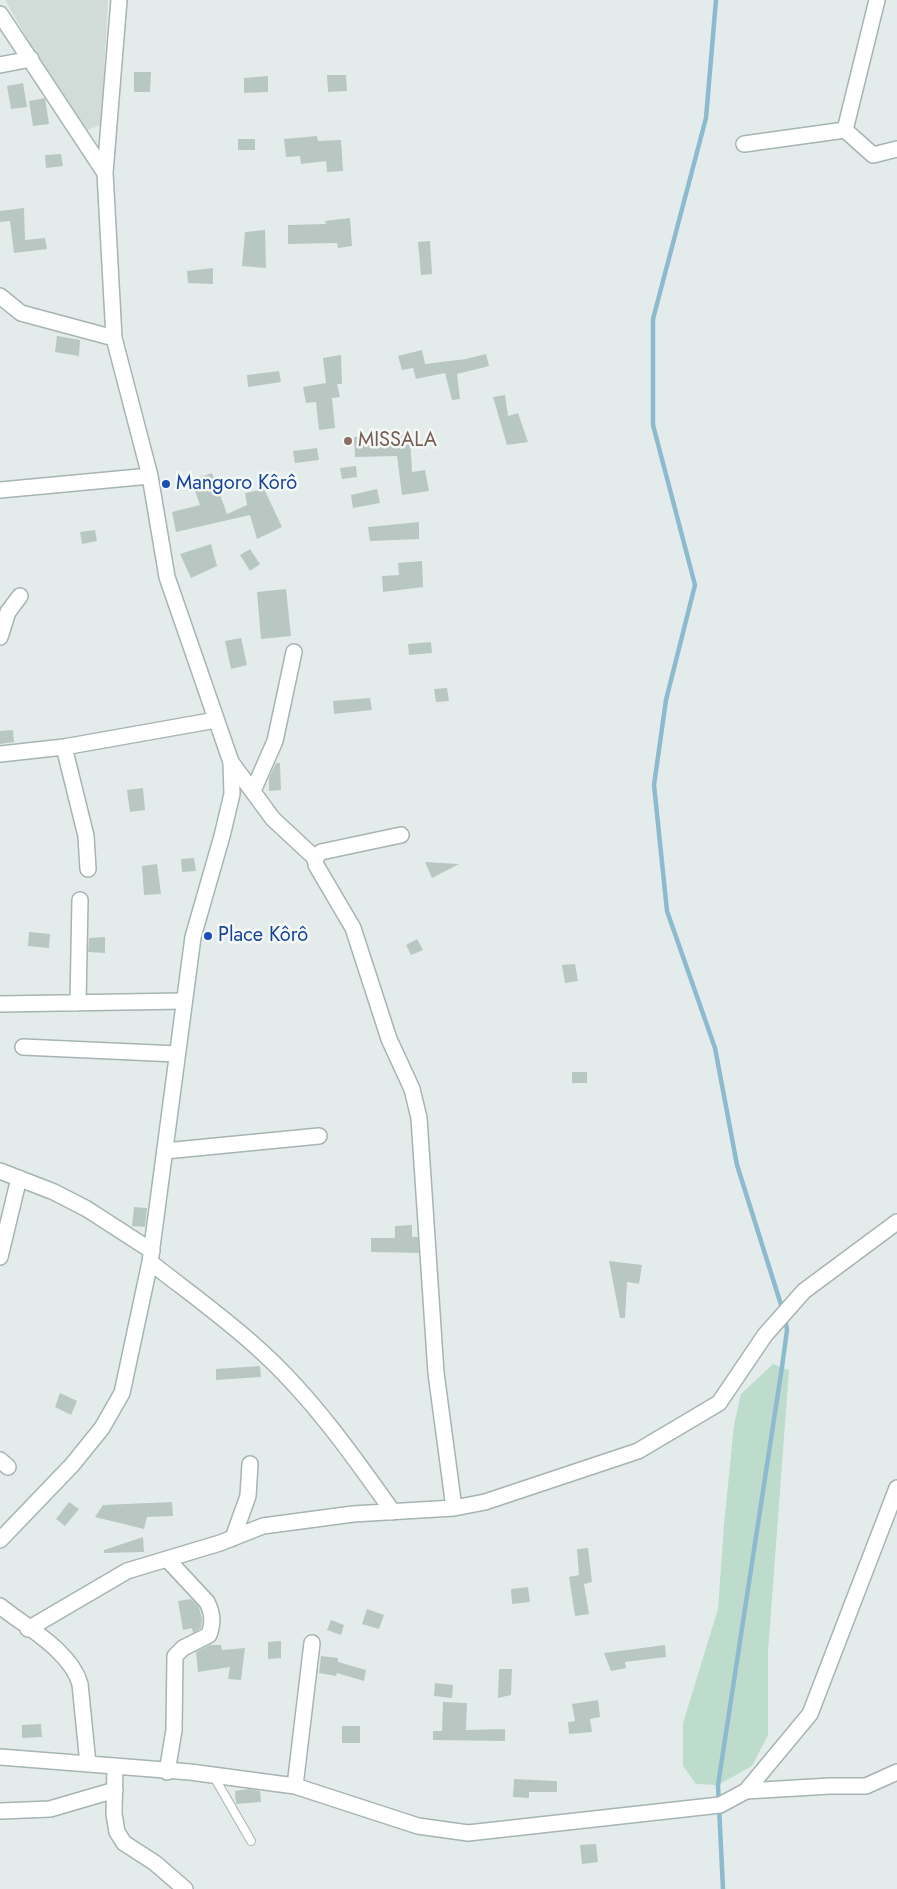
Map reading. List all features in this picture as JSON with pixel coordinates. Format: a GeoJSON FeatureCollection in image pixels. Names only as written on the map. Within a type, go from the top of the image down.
{"type":"FeatureCollection","features":[{"type":"Feature","properties":{"kind":"street"},"geometry":{"type":"LineString","coordinates":[[120,0],[105,173],[114,338],[150,476],[167,577],[231,762],[282,830],[315,858],[316,865],[352,928],[389,1039],[412,1089],[418,1118],[436,1373],[454,1508]]}},
{"type":"Feature","properties":{"kind":"street"},"geometry":{"type":"LineString","coordinates":[[844,130],[877,0]]}},
{"type":"Feature","properties":{"kind":"street"},"geometry":{"type":"LineString","coordinates":[[0,14],[105,173]]}},
{"type":"Feature","properties":{"kind":"street"},"geometry":{"type":"LineString","coordinates":[[0,64],[31,59]]}},
{"type":"Feature","properties":{"kind":"street"},"geometry":{"type":"LineString","coordinates":[[744,144],[844,130],[873,155],[897,149]]}},
{"type":"Feature","properties":{"kind":"street"},"geometry":{"type":"LineString","coordinates":[[0,296],[21,313],[114,338]]}},
{"type":"Feature","properties":{"kind":"street"},"geometry":{"type":"LineString","coordinates":[[0,490],[150,476]]}},
{"type":"Feature","properties":{"kind":"street"},"geometry":{"type":"LineString","coordinates":[[0,637],[8,612],[20,596]]}},
{"type":"Feature","properties":{"kind":"street"},"geometry":{"type":"LineString","coordinates":[[253,791],[275,741],[294,652]]}},
{"type":"Feature","properties":{"kind":"street"},"geometry":{"type":"LineString","coordinates":[[0,754],[64,747],[216,720]]}},
{"type":"Feature","properties":{"kind":"street"},"geometry":{"type":"LineString","coordinates":[[64,747],[86,836],[88,869]]}},
{"type":"Feature","properties":{"kind":"street"},"geometry":{"type":"LineString","coordinates":[[0,1540],[72,1465],[115,1410],[122,1393],[151,1257],[193,937],[232,794],[231,762]]}},
{"type":"Feature","properties":{"kind":"street"},"geometry":{"type":"LineString","coordinates":[[315,858],[322,852],[401,835]]}},
{"type":"Feature","properties":{"kind":"street"},"geometry":{"type":"LineString","coordinates":[[78,1003],[80,900]]}},
{"type":"Feature","properties":{"kind":"street"},"geometry":{"type":"LineString","coordinates":[[0,1004],[184,1001]]}},
{"type":"Feature","properties":{"kind":"street"},"geometry":{"type":"LineString","coordinates":[[23,1047],[177,1054]]}},
{"type":"Feature","properties":{"kind":"street"},"geometry":{"type":"LineString","coordinates":[[165,1151],[319,1136]]}},
{"type":"Feature","properties":{"kind":"street"},"geometry":{"type":"LineString","coordinates":[[0,1171],[54,1192],[87,1209],[151,1257],[263,1353],[297,1388],[346,1447],[393,1512]]}},
{"type":"Feature","properties":{"kind":"street"},"geometry":{"type":"LineString","coordinates":[[0,1257],[19,1178]]}},
{"type":"Feature","properties":{"kind":"street"},"geometry":{"type":"LineString","coordinates":[[28,1629],[127,1572],[233,1538],[263,1526],[353,1514],[454,1508],[485,1502],[638,1451],[720,1403],[765,1335],[804,1291],[897,1222]]}},
{"type":"Feature","properties":{"kind":"street"},"geometry":{"type":"LineString","coordinates":[[233,1538],[248,1496],[250,1464]]}},
{"type":"Feature","properties":{"kind":"street"},"geometry":{"type":"LineString","coordinates":[[746,1791],[810,1714],[893,1507],[897,1488]]}},
{"type":"Feature","properties":{"kind":"street"},"geometry":{"type":"LineString","coordinates":[[166,1772],[174,1730],[175,1656],[183,1648],[209,1635],[212,1626],[211,1611],[207,1602],[167,1559]]}},
{"type":"Feature","properties":{"kind":"street"},"geometry":{"type":"LineString","coordinates":[[0,1606],[50,1644],[77,1672],[80,1684],[88,1764]]}},
{"type":"Feature","properties":{"kind":"street"},"geometry":{"type":"LineString","coordinates":[[295,1786],[312,1643]]}},
{"type":"Feature","properties":{"kind":"street"},"geometry":{"type":"LineString","coordinates":[[0,1757],[213,1775],[295,1786],[418,1826],[468,1833],[720,1804],[746,1791],[866,1786],[897,1772]]}},
{"type":"Feature","properties":{"kind":"street"},"geometry":{"type":"LineString","coordinates":[[115,1766],[114,1814],[117,1832],[124,1843],[155,1863],[184,1889]]}},
{"type":"Feature","properties":{"kind":"street"},"geometry":{"type":"LineString","coordinates":[[2,1811],[50,1809],[115,1790]]}},
{"type":"Feature","properties":{"kind":"lane"},"geometry":{"type":"LineString","coordinates":[[213,1775],[251,1842]]}},
{"type":"Feature","properties":{"kind":"shaded area"},"geometry":{"type":"Polygon","coordinates":[[[5,0],[108,0],[101,125],[81,132],[5,0]]]}},
{"type":"Feature","properties":{"kind":"green space"},"geometry":{"type":"Polygon","coordinates":[[[773,1364],[789,1370],[768,1652],[768,1735],[752,1766],[718,1785],[696,1784],[683,1766],[683,1723],[718,1609],[734,1425],[741,1394],[773,1364]]]}},
{"type":"Feature","properties":{"kind":"building"},"geometry":{"type":"Polygon","coordinates":[[[134,72],[151,72],[150,92],[134,92],[134,72]]]}},
{"type":"Feature","properties":{"kind":"building"},"geometry":{"type":"Polygon","coordinates":[[[327,75],[346,75],[347,91],[328,92],[327,75]]]}},
{"type":"Feature","properties":{"kind":"building"},"geometry":{"type":"Polygon","coordinates":[[[268,76],[268,92],[244,93],[244,78],[268,76]]]}},
{"type":"Feature","properties":{"kind":"building"},"geometry":{"type":"Polygon","coordinates":[[[23,83],[27,107],[11,109],[7,86],[23,83]]]}},
{"type":"Feature","properties":{"kind":"building"},"geometry":{"type":"Polygon","coordinates":[[[45,98],[49,124],[33,126],[29,101],[45,98]]]}},
{"type":"Feature","properties":{"kind":"building"},"geometry":{"type":"Polygon","coordinates":[[[317,136],[318,141],[341,140],[343,171],[327,172],[326,161],[301,164],[300,156],[286,157],[284,139],[317,136]]]}},
{"type":"Feature","properties":{"kind":"building"},"geometry":{"type":"Polygon","coordinates":[[[238,139],[255,139],[255,150],[238,150],[238,139]]]}},
{"type":"Feature","properties":{"kind":"building"},"geometry":{"type":"Polygon","coordinates":[[[61,154],[63,166],[46,168],[45,155],[61,154]]]}},
{"type":"Feature","properties":{"kind":"building"},"geometry":{"type":"Polygon","coordinates":[[[24,208],[25,240],[45,238],[47,249],[14,253],[10,221],[0,222],[0,211],[24,208]]]}},
{"type":"Feature","properties":{"kind":"building"},"geometry":{"type":"Polygon","coordinates":[[[350,218],[352,246],[338,248],[337,243],[288,244],[288,225],[326,224],[325,221],[350,218]]]}},
{"type":"Feature","properties":{"kind":"building"},"geometry":{"type":"Polygon","coordinates":[[[265,230],[266,268],[242,266],[245,232],[265,230]]]}},
{"type":"Feature","properties":{"kind":"building"},"geometry":{"type":"Polygon","coordinates":[[[430,241],[432,274],[421,275],[418,242],[430,241]]]}},
{"type":"Feature","properties":{"kind":"building"},"geometry":{"type":"Polygon","coordinates":[[[213,268],[213,284],[188,283],[187,271],[213,268]]]}},
{"type":"Feature","properties":{"kind":"building"},"geometry":{"type":"Polygon","coordinates":[[[57,336],[80,340],[79,356],[55,352],[57,336]]]}},
{"type":"Feature","properties":{"kind":"building"},"geometry":{"type":"Polygon","coordinates":[[[422,350],[425,364],[466,359],[486,354],[489,366],[457,374],[460,399],[452,400],[445,373],[416,379],[413,368],[402,370],[398,356],[422,350]]]}},
{"type":"Feature","properties":{"kind":"building"},"geometry":{"type":"Polygon","coordinates":[[[341,355],[342,384],[337,384],[340,397],[332,398],[335,428],[319,430],[316,402],[306,403],[303,387],[326,383],[323,358],[341,355]]]}},
{"type":"Feature","properties":{"kind":"building"},"geometry":{"type":"Polygon","coordinates":[[[279,371],[281,382],[248,387],[247,375],[279,371]]]}},
{"type":"Feature","properties":{"kind":"building"},"geometry":{"type":"Polygon","coordinates":[[[505,395],[508,416],[518,413],[528,442],[507,445],[493,397],[505,395]]]}},
{"type":"Feature","properties":{"kind":"building"},"geometry":{"type":"Polygon","coordinates":[[[410,434],[412,472],[425,470],[429,491],[402,495],[397,456],[355,457],[354,437],[410,434]]]}},
{"type":"Feature","properties":{"kind":"building"},"geometry":{"type":"Polygon","coordinates":[[[317,448],[319,460],[295,463],[293,451],[317,448]]]}},
{"type":"Feature","properties":{"kind":"building"},"geometry":{"type":"Polygon","coordinates":[[[356,466],[357,477],[342,479],[340,468],[356,466]]]}},
{"type":"Feature","properties":{"kind":"building"},"geometry":{"type":"Polygon","coordinates":[[[212,473],[227,514],[247,505],[245,493],[264,489],[282,527],[257,539],[250,515],[176,532],[172,512],[200,505],[191,480],[212,473]]]}},
{"type":"Feature","properties":{"kind":"building"},"geometry":{"type":"Polygon","coordinates":[[[377,489],[380,503],[353,508],[351,495],[377,489]]]}},
{"type":"Feature","properties":{"kind":"building"},"geometry":{"type":"Polygon","coordinates":[[[419,522],[419,539],[370,541],[368,527],[419,522]]]}},
{"type":"Feature","properties":{"kind":"building"},"geometry":{"type":"Polygon","coordinates":[[[95,530],[97,541],[82,544],[80,532],[95,530]]]}},
{"type":"Feature","properties":{"kind":"building"},"geometry":{"type":"Polygon","coordinates":[[[211,544],[217,566],[191,578],[180,554],[211,544]]]}},
{"type":"Feature","properties":{"kind":"building"},"geometry":{"type":"Polygon","coordinates":[[[250,549],[260,564],[250,571],[240,555],[250,549]]]}},
{"type":"Feature","properties":{"kind":"building"},"geometry":{"type":"Polygon","coordinates":[[[422,561],[423,587],[383,592],[382,576],[399,575],[398,563],[422,561]]]}},
{"type":"Feature","properties":{"kind":"building"},"geometry":{"type":"Polygon","coordinates":[[[286,589],[291,636],[261,639],[257,592],[286,589]]]}},
{"type":"Feature","properties":{"kind":"building"},"geometry":{"type":"Polygon","coordinates":[[[241,638],[247,665],[231,669],[225,641],[241,638]]]}},
{"type":"Feature","properties":{"kind":"building"},"geometry":{"type":"Polygon","coordinates":[[[431,642],[432,653],[409,655],[408,644],[431,642]]]}},
{"type":"Feature","properties":{"kind":"building"},"geometry":{"type":"Polygon","coordinates":[[[447,688],[449,701],[436,702],[434,689],[447,688]]]}},
{"type":"Feature","properties":{"kind":"building"},"geometry":{"type":"Polygon","coordinates":[[[370,698],[372,710],[334,714],[333,701],[370,698]]]}},
{"type":"Feature","properties":{"kind":"building"},"geometry":{"type":"Polygon","coordinates":[[[13,730],[14,742],[0,744],[0,731],[13,730]]]}},
{"type":"Feature","properties":{"kind":"building"},"geometry":{"type":"Polygon","coordinates":[[[276,763],[280,763],[281,790],[269,791],[269,778],[276,763]]]}},
{"type":"Feature","properties":{"kind":"building"},"geometry":{"type":"Polygon","coordinates":[[[143,788],[145,810],[130,812],[127,790],[143,788]]]}},
{"type":"Feature","properties":{"kind":"building"},"geometry":{"type":"Polygon","coordinates":[[[194,858],[196,871],[182,872],[181,859],[194,858]]]}},
{"type":"Feature","properties":{"kind":"building"},"geometry":{"type":"Polygon","coordinates":[[[425,862],[459,864],[432,878],[425,862]]]}},
{"type":"Feature","properties":{"kind":"building"},"geometry":{"type":"Polygon","coordinates":[[[157,864],[161,894],[144,895],[142,866],[157,864]]]}},
{"type":"Feature","properties":{"kind":"building"},"geometry":{"type":"Polygon","coordinates":[[[29,932],[50,934],[49,948],[28,946],[29,932]]]}},
{"type":"Feature","properties":{"kind":"building"},"geometry":{"type":"Polygon","coordinates":[[[105,937],[105,953],[88,952],[89,938],[105,937]]]}},
{"type":"Feature","properties":{"kind":"building"},"geometry":{"type":"Polygon","coordinates":[[[417,939],[423,950],[411,955],[406,945],[417,939]]]}},
{"type":"Feature","properties":{"kind":"building"},"geometry":{"type":"Polygon","coordinates":[[[575,964],[578,981],[565,983],[562,965],[575,964]]]}},
{"type":"Feature","properties":{"kind":"building"},"geometry":{"type":"Polygon","coordinates":[[[572,1072],[587,1072],[587,1083],[572,1083],[572,1072]]]}},
{"type":"Feature","properties":{"kind":"building"},"geometry":{"type":"Polygon","coordinates":[[[134,1207],[147,1208],[145,1227],[132,1226],[134,1207]]]}},
{"type":"Feature","properties":{"kind":"building"},"geometry":{"type":"Polygon","coordinates":[[[412,1225],[412,1237],[418,1237],[419,1253],[371,1252],[371,1238],[395,1238],[395,1226],[412,1225]]]}},
{"type":"Feature","properties":{"kind":"building"},"geometry":{"type":"Polygon","coordinates":[[[609,1261],[642,1265],[639,1284],[627,1282],[625,1318],[620,1318],[609,1261]]]}},
{"type":"Feature","properties":{"kind":"building"},"geometry":{"type":"Polygon","coordinates":[[[260,1366],[261,1377],[216,1380],[216,1369],[260,1366]]]}},
{"type":"Feature","properties":{"kind":"building"},"geometry":{"type":"Polygon","coordinates":[[[60,1393],[77,1401],[71,1415],[55,1407],[60,1393]]]}},
{"type":"Feature","properties":{"kind":"building"},"geometry":{"type":"Polygon","coordinates":[[[69,1502],[79,1509],[65,1526],[56,1519],[69,1502]]]}},
{"type":"Feature","properties":{"kind":"building"},"geometry":{"type":"Polygon","coordinates":[[[172,1502],[173,1516],[147,1517],[144,1529],[95,1517],[103,1505],[172,1502]]]}},
{"type":"Feature","properties":{"kind":"building"},"geometry":{"type":"Polygon","coordinates":[[[143,1537],[144,1552],[104,1553],[104,1550],[143,1537]]]}},
{"type":"Feature","properties":{"kind":"building"},"geometry":{"type":"Polygon","coordinates":[[[588,1548],[592,1582],[584,1584],[589,1614],[575,1616],[569,1577],[579,1575],[577,1549],[588,1548]]]}},
{"type":"Feature","properties":{"kind":"building"},"geometry":{"type":"Polygon","coordinates":[[[528,1587],[530,1602],[512,1604],[511,1589],[528,1587]]]}},
{"type":"Feature","properties":{"kind":"building"},"geometry":{"type":"Polygon","coordinates":[[[191,1599],[199,1607],[202,1619],[201,1628],[193,1633],[192,1628],[183,1630],[178,1601],[191,1599]]]}},
{"type":"Feature","properties":{"kind":"building"},"geometry":{"type":"Polygon","coordinates":[[[367,1609],[384,1615],[379,1629],[362,1624],[367,1609]]]}},
{"type":"Feature","properties":{"kind":"building"},"geometry":{"type":"Polygon","coordinates":[[[331,1620],[344,1625],[341,1635],[327,1630],[331,1620]]]}},
{"type":"Feature","properties":{"kind":"building"},"geometry":{"type":"Polygon","coordinates":[[[281,1641],[281,1658],[268,1659],[268,1642],[281,1641]]]}},
{"type":"Feature","properties":{"kind":"building"},"geometry":{"type":"Polygon","coordinates":[[[210,1645],[221,1645],[222,1650],[245,1648],[241,1680],[228,1679],[230,1667],[198,1672],[196,1652],[210,1645]]]}},
{"type":"Feature","properties":{"kind":"building"},"geometry":{"type":"Polygon","coordinates":[[[665,1645],[666,1657],[625,1662],[626,1668],[611,1671],[604,1653],[665,1645]]]}},
{"type":"Feature","properties":{"kind":"building"},"geometry":{"type":"Polygon","coordinates":[[[321,1656],[338,1658],[338,1662],[366,1670],[364,1681],[337,1673],[336,1676],[319,1673],[321,1656]]]}},
{"type":"Feature","properties":{"kind":"building"},"geometry":{"type":"Polygon","coordinates":[[[499,1669],[512,1669],[511,1695],[498,1698],[499,1669]]]}},
{"type":"Feature","properties":{"kind":"building"},"geometry":{"type":"Polygon","coordinates":[[[435,1683],[453,1685],[452,1698],[434,1696],[435,1683]]]}},
{"type":"Feature","properties":{"kind":"building"},"geometry":{"type":"Polygon","coordinates":[[[598,1700],[600,1717],[590,1719],[592,1732],[569,1734],[568,1722],[575,1721],[572,1704],[598,1700]]]}},
{"type":"Feature","properties":{"kind":"building"},"geometry":{"type":"Polygon","coordinates":[[[443,1702],[467,1703],[466,1730],[505,1729],[505,1741],[433,1740],[433,1731],[442,1731],[443,1702]]]}},
{"type":"Feature","properties":{"kind":"building"},"geometry":{"type":"Polygon","coordinates":[[[41,1724],[42,1737],[22,1738],[22,1725],[41,1724]]]}},
{"type":"Feature","properties":{"kind":"building"},"geometry":{"type":"Polygon","coordinates":[[[342,1726],[360,1726],[360,1743],[342,1743],[342,1726]]]}},
{"type":"Feature","properties":{"kind":"building"},"geometry":{"type":"Polygon","coordinates":[[[514,1779],[557,1781],[557,1792],[529,1792],[529,1798],[513,1797],[514,1779]]]}},
{"type":"Feature","properties":{"kind":"building"},"geometry":{"type":"Polygon","coordinates":[[[249,1789],[260,1791],[261,1802],[236,1804],[235,1791],[249,1789]]]}},
{"type":"Feature","properties":{"kind":"building"},"geometry":{"type":"Polygon","coordinates":[[[596,1844],[598,1862],[582,1864],[580,1845],[596,1844]]]}},
{"type":"Feature","properties":{"kind":"waterway"},"geometry":{"type":"LineString","coordinates":[[716,0],[706,118],[653,319],[653,425],[695,585],[666,700],[654,785],[667,911],[715,1048],[737,1165],[783,1311]]}},
{"type":"Feature","properties":{"kind":"waterway"},"geometry":{"type":"LineString","coordinates":[[723,1889],[718,1785],[782,1367],[787,1330],[785,1318]]}},
{"type":"Feature","properties":{"kind":"place","name":"MISSALA"},"geometry":{"type":"Point","coordinates":[348,441]}},
{"type":"Feature","properties":{"kind":"place","name":"Mangoro Kôrô"},"geometry":{"type":"Point","coordinates":[166,484]}},
{"type":"Feature","properties":{"kind":"place","name":"Place Kôrô"},"geometry":{"type":"Point","coordinates":[208,936]}}]}
